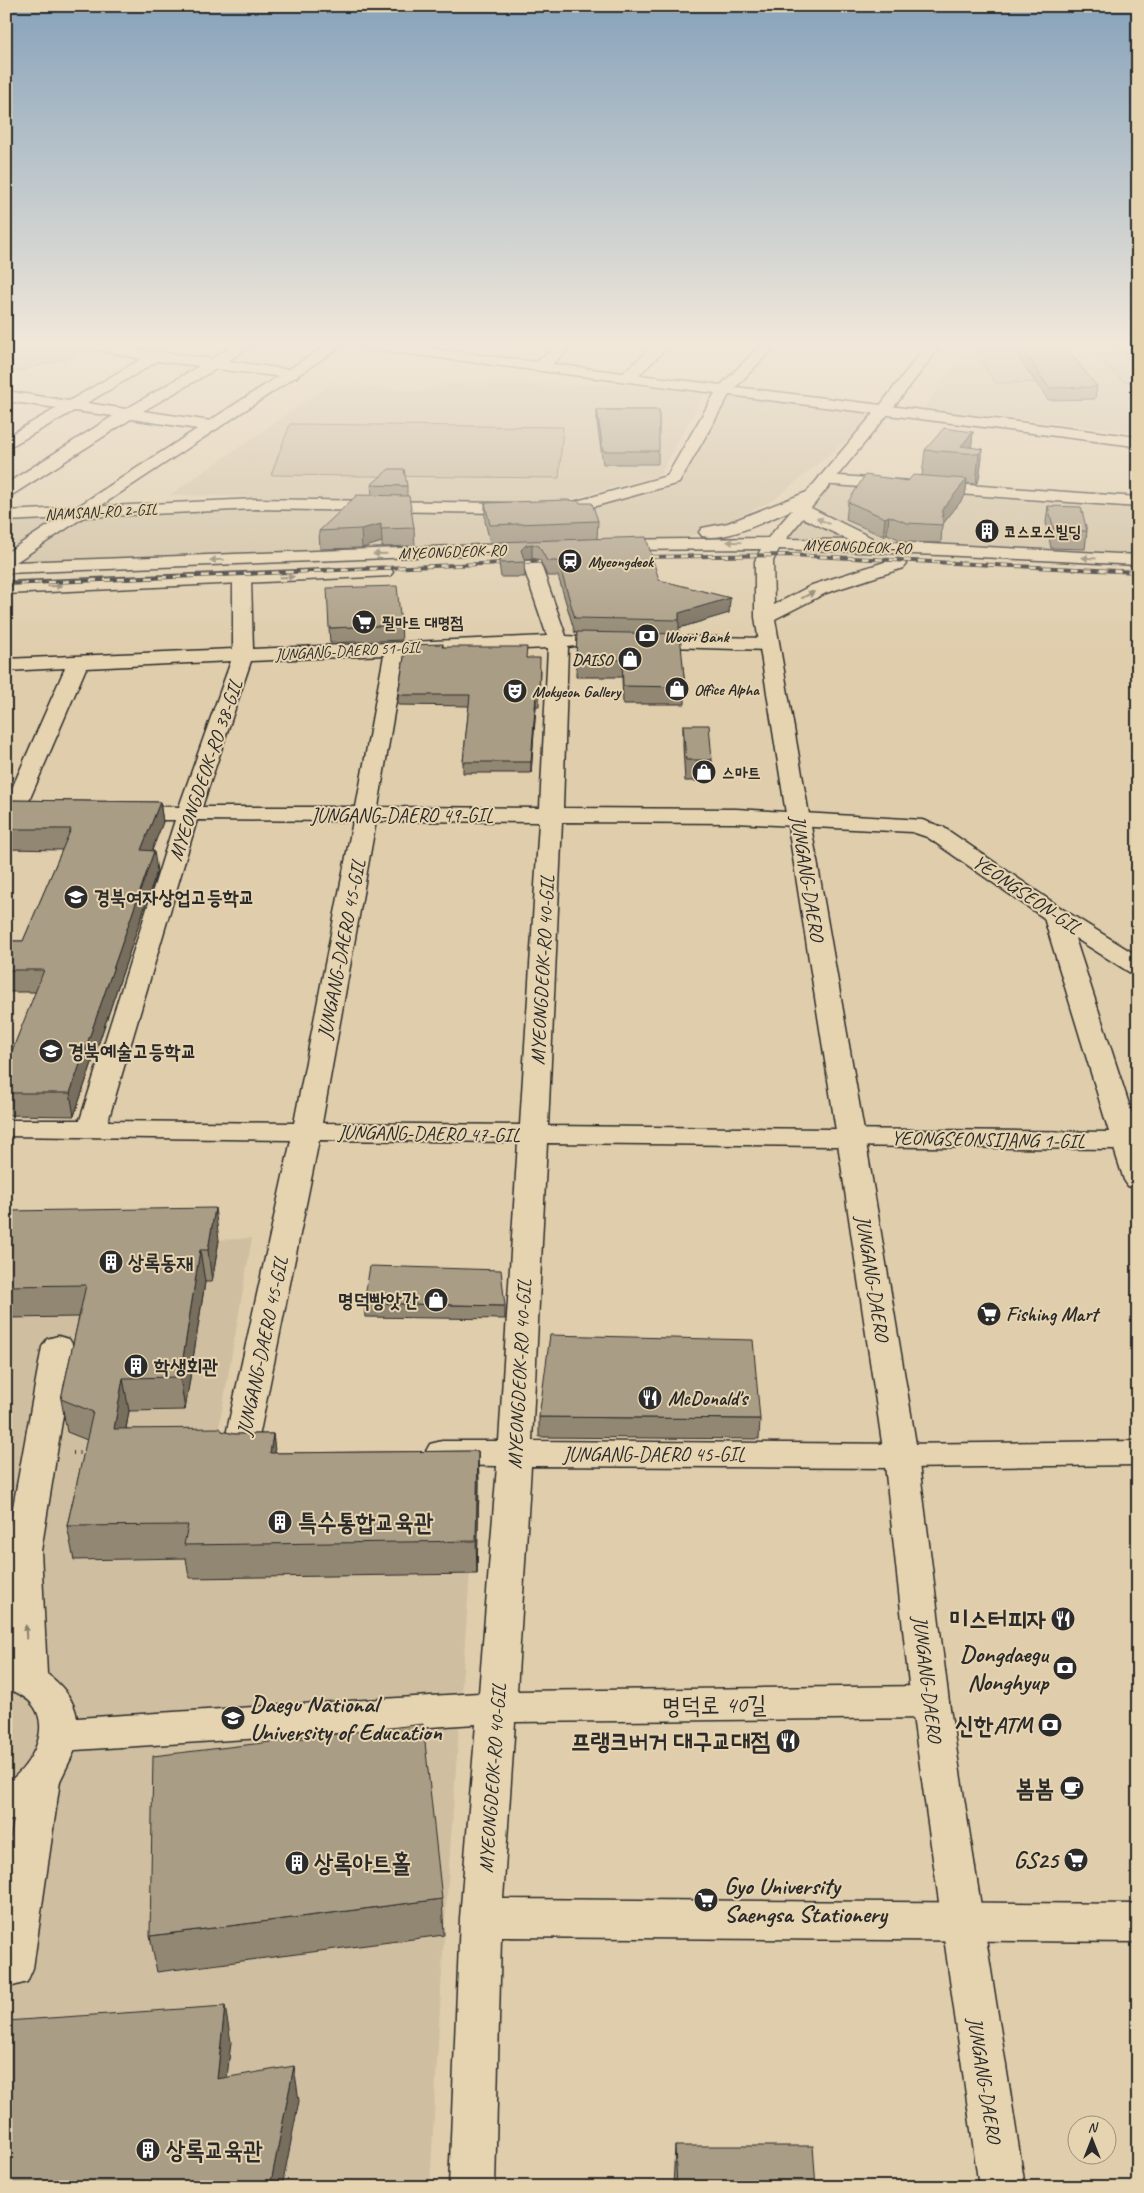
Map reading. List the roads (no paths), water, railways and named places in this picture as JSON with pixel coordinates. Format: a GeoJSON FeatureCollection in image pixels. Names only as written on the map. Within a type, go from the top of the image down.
{"type":"FeatureCollection","features":[{"type":"Feature","properties":{"kind":"street"},"geometry":{"type":"LineString","coordinates":[[6,491],[77,446]]}},
{"type":"Feature","properties":{"kind":"street"},"geometry":{"type":"LineString","coordinates":[[6,561],[180,446]]}},
{"type":"Feature","properties":{"kind":"street","name":"NAMSAN-RO 2-GIL"},"geometry":{"type":"LineString","coordinates":[[6,516],[255,504],[567,509],[673,479],[691,446]]}},
{"type":"Feature","properties":{"kind":"street"},"geometry":{"type":"LineString","coordinates":[[766,557],[813,495],[854,446]]}},
{"type":"Feature","properties":{"kind":"street"},"geometry":{"type":"LineString","coordinates":[[813,495],[877,547]]}},
{"type":"Feature","properties":{"kind":"street"},"geometry":{"type":"LineString","coordinates":[[657,543],[733,527],[813,495],[1138,502]]}},
{"type":"Feature","properties":{"kind":"street","name":"MYEONGDEOK-RO"},"geometry":{"type":"LineString","coordinates":[[685,561],[599,553],[657,543],[766,557],[877,547],[1138,560]]}},
{"type":"Feature","properties":{"kind":"street","name":"JUNGANG-DAERO"},"geometry":{"type":"LineString","coordinates":[[766,557],[767,631],[851,1137],[901,1456],[930,1702],[1002,2187]]}},
{"type":"Feature","properties":{"kind":"street","name":"MYEONGDEOK-RO"},"geometry":{"type":"LineString","coordinates":[[484,567],[543,559]]}},
{"type":"Feature","properties":{"kind":"street","name":"MYEONGDEOK-RO"},"geometry":{"type":"LineString","coordinates":[[6,568],[543,559]]}},
{"type":"Feature","properties":{"kind":"street","name":"MYEONGDEOK-RO 40-GIL"},"geometry":{"type":"LineString","coordinates":[[472,2187],[481,1918],[498,1707],[515,1453],[551,816],[558,641],[543,559]]}},
{"type":"Feature","properties":{"kind":"street","name":"MYEONGDEOK-RO"},"geometry":{"type":"LineString","coordinates":[[831,562],[1138,575]]}},
{"type":"Feature","properties":{"kind":"street"},"geometry":{"type":"LineString","coordinates":[[625,642],[767,631],[819,589],[897,564]]}},
{"type":"Feature","properties":{"kind":"street","name":"MYEONGDEOK-RO"},"geometry":{"type":"LineString","coordinates":[[6,588],[242,580],[406,571]]}},
{"type":"Feature","properties":{"kind":"street","name":"MYEONGDEOK-RO 38-GIL"},"geometry":{"type":"LineString","coordinates":[[92,1129],[188,814],[243,656],[242,580]]}},
{"type":"Feature","properties":{"kind":"street","name":"JUNGANG-DAERO 51-GIL"},"geometry":{"type":"LineString","coordinates":[[6,666],[558,641],[596,642]]}},
{"type":"Feature","properties":{"kind":"street","name":"JUNGANG-DAERO 45-GIL"},"geometry":{"type":"LineString","coordinates":[[288,1453],[238,1453],[308,1130],[395,648]]}},
{"type":"Feature","properties":{"kind":"street"},"geometry":{"type":"LineString","coordinates":[[18,811],[78,662]]}},
{"type":"Feature","properties":{"kind":"street","name":"JUNGANG-DAERO 49-GIL"},"geometry":{"type":"LineString","coordinates":[[101,812],[736,816],[798,819]]}},
{"type":"Feature","properties":{"kind":"street","name":"YEONGSEON-GIL"},"geometry":{"type":"LineString","coordinates":[[798,819],[914,825],[935,832],[1055,915],[1138,967]]}},
{"type":"Feature","properties":{"kind":"street"},"geometry":{"type":"LineString","coordinates":[[1055,915],[1131,1141],[1138,1180]]}},
{"type":"Feature","properties":{"kind":"street","name":"JUNGANG-DAERO 47-GIL"},"geometry":{"type":"LineString","coordinates":[[6,1128],[851,1137]]}},
{"type":"Feature","properties":{"kind":"street","name":"YEONGSEONSIJANG 1-GIL"},"geometry":{"type":"LineString","coordinates":[[851,1137],[1131,1141]]}},
{"type":"Feature","properties":{"kind":"street"},"geometry":{"type":"LineString","coordinates":[[6,1805],[17,1799],[40,1779],[54,1757],[61,1735],[58,1713],[47,1695],[17,1678],[15,1552],[40,1453],[58,1347]]}},
{"type":"Feature","properties":{"kind":"street","name":"JUNGANG-DAERO 45-GIL"},"geometry":{"type":"LineString","coordinates":[[416,1453],[901,1456],[1138,1453]]}},
{"type":"Feature","properties":{"kind":"street","name":"명덕로 40길"},"geometry":{"type":"LineString","coordinates":[[61,1735],[498,1707],[930,1702]]}},
{"type":"Feature","properties":{"kind":"street"},"geometry":{"type":"LineString","coordinates":[[6,1968],[12,1968],[40,1779]]}},
{"type":"Feature","properties":{"kind":"street"},"geometry":{"type":"LineString","coordinates":[[481,1918],[1138,1923]]}},
{"type":"Feature","properties":{"kind":"railway"},"geometry":{"type":"LineString","coordinates":[[638,557],[791,555],[1138,572]]}},
{"type":"Feature","properties":{"kind":"railway"},"geometry":{"type":"LineString","coordinates":[[6,584],[553,561]]}},
{"type":"Feature","properties":{"kind":"place","name":"코스모스빌딩"},"geometry":{"type":"Point","coordinates":[987,531]}},
{"type":"Feature","properties":{"kind":"place","name":"Myeongdeok"},"geometry":{"type":"Point","coordinates":[570,561]}},
{"type":"Feature","properties":{"kind":"place","name":"필마트 대명점"},"geometry":{"type":"Point","coordinates":[364,622]}},
{"type":"Feature","properties":{"kind":"place","name":"Woori Bank"},"geometry":{"type":"Point","coordinates":[647,636]}},
{"type":"Feature","properties":{"kind":"place","name":"DAISO"},"geometry":{"type":"Point","coordinates":[630,659]}},
{"type":"Feature","properties":{"kind":"place","name":"Office Alpha"},"geometry":{"type":"Point","coordinates":[677,689]}},
{"type":"Feature","properties":{"kind":"place","name":"Mokyeon Gallery"},"geometry":{"type":"Point","coordinates":[515,691]}},
{"type":"Feature","properties":{"kind":"place","name":"스마트"},"geometry":{"type":"Point","coordinates":[704,772]}},
{"type":"Feature","properties":{"kind":"place","name":"경북여자상업고등학교"},"geometry":{"type":"Point","coordinates":[76,897]}},
{"type":"Feature","properties":{"kind":"place","name":"경북예술고등학교"},"geometry":{"type":"Point","coordinates":[51,1051]}},
{"type":"Feature","properties":{"kind":"place","name":"상록동재"},"geometry":{"type":"Point","coordinates":[111,1262]}},
{"type":"Feature","properties":{"kind":"place","name":"명덕빵앗간"},"geometry":{"type":"Point","coordinates":[436,1300]}},
{"type":"Feature","properties":{"kind":"place","name":"Fishing Mart"},"geometry":{"type":"Point","coordinates":[989,1314]}},
{"type":"Feature","properties":{"kind":"place","name":"학생회관"},"geometry":{"type":"Point","coordinates":[136,1366]}},
{"type":"Feature","properties":{"kind":"place","name":"McDonald's"},"geometry":{"type":"Point","coordinates":[650,1398]}},
{"type":"Feature","properties":{"kind":"place","name":"특수통합교육관"},"geometry":{"type":"Point","coordinates":[280,1522]}},
{"type":"Feature","properties":{"kind":"place","name":"미스터피자"},"geometry":{"type":"Point","coordinates":[1063,1619]}},
{"type":"Feature","properties":{"kind":"place","name":"Dongdaegu Nonghyup"},"geometry":{"type":"Point","coordinates":[1065,1668]}},
{"type":"Feature","properties":{"kind":"place","name":"Daegu National University of Education"},"geometry":{"type":"Point","coordinates":[233,1718]}},
{"type":"Feature","properties":{"kind":"place","name":"신한ATM"},"geometry":{"type":"Point","coordinates":[1050,1725]}},
{"type":"Feature","properties":{"kind":"place","name":"프랭크버거 대구교대점"},"geometry":{"type":"Point","coordinates":[788,1741]}},
{"type":"Feature","properties":{"kind":"place","name":"봄봄"},"geometry":{"type":"Point","coordinates":[1072,1788]}},
{"type":"Feature","properties":{"kind":"place","name":"GS25"},"geometry":{"type":"Point","coordinates":[1076,1860]}},
{"type":"Feature","properties":{"kind":"place","name":"상록아트홀"},"geometry":{"type":"Point","coordinates":[297,1863]}},
{"type":"Feature","properties":{"kind":"place","name":"Gyo University Saengsa Stationery"},"geometry":{"type":"Point","coordinates":[706,1900]}},
{"type":"Feature","properties":{"kind":"place","name":"상록교육관"},"geometry":{"type":"Point","coordinates":[148,2150]}}]}
